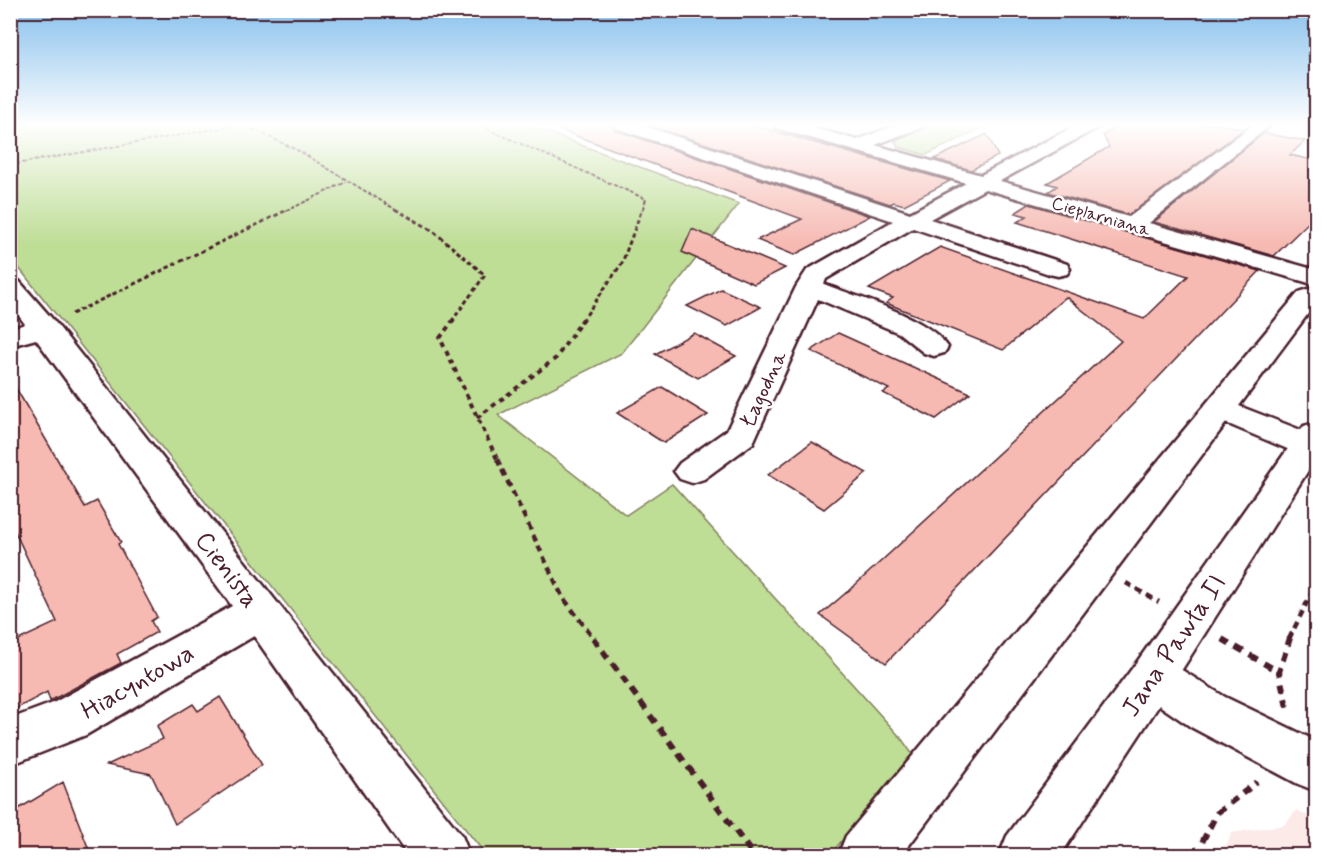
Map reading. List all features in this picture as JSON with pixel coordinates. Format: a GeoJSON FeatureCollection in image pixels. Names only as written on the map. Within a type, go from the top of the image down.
{"type":"FeatureCollection","features":[{"type":"Feature","properties":{"kind":"street"},"geometry":{"type":"LineString","coordinates":[[742,164],[1058,270]]}},
{"type":"Feature","properties":{"kind":"street","name":"Cieplarniana"},"geometry":{"type":"LineString","coordinates":[[922,164],[1133,225],[1312,288]]}},
{"type":"Feature","properties":{"kind":"street","name":"Łagodna"},"geometry":{"type":"LineString","coordinates":[[692,471],[741,436],[809,287],[820,271],[1016,164]]}},
{"type":"Feature","properties":{"kind":"street"},"geometry":{"type":"LineString","coordinates":[[1133,225],[1212,164]]}},
{"type":"Feature","properties":{"kind":"street","name":"Cienista"},"geometry":{"type":"LineString","coordinates":[[10,286],[27,332],[260,612],[442,855]]}},
{"type":"Feature","properties":{"kind":"street"},"geometry":{"type":"LineString","coordinates":[[809,287],[909,327],[934,347]]}},
{"type":"Feature","properties":{"kind":"street"},"geometry":{"type":"LineString","coordinates":[[866,855],[1312,288]]}},
{"type":"Feature","properties":{"kind":"street"},"geometry":{"type":"LineString","coordinates":[[1219,409],[1313,439]]}},
{"type":"Feature","properties":{"kind":"street","name":"Jana Pawła II"},"geometry":{"type":"LineString","coordinates":[[1027,855],[1153,676],[1313,439]]}},
{"type":"Feature","properties":{"kind":"street","name":"Hiacyntowa"},"geometry":{"type":"LineString","coordinates":[[10,742],[69,719],[260,612]]}},
{"type":"Feature","properties":{"kind":"street"},"geometry":{"type":"LineString","coordinates":[[1153,676],[1208,712],[1317,767]]}},
{"type":"Feature","properties":{"kind":"path"},"geometry":{"type":"LineString","coordinates":[[320,164],[432,230],[485,275],[440,338],[477,418],[562,596],[754,855]]}},
{"type":"Feature","properties":{"kind":"path"},"geometry":{"type":"LineString","coordinates":[[477,418],[556,358],[622,263],[646,199],[568,164]]}},
{"type":"Feature","properties":{"kind":"path"},"geometry":{"type":"LineString","coordinates":[[27,332],[347,182]]}},
{"type":"Feature","properties":{"kind":"shaded area"},"geometry":{"type":"Polygon","coordinates":[[[1297,810],[1316,821],[1316,855],[1221,855],[1232,833],[1284,825],[1297,810]]]}},
{"type":"Feature","properties":{"kind":"green space"},"geometry":{"type":"Polygon","coordinates":[[[11,164],[633,164],[739,204],[622,353],[498,415],[626,515],[672,484],[901,738],[913,755],[830,855],[486,855],[11,258],[11,164]]]}},
{"type":"Feature","properties":{"kind":"building"},"geometry":{"type":"Polygon","coordinates":[[[654,164],[717,164],[870,216],[794,255],[757,240],[802,219],[654,164]]]}},
{"type":"Feature","properties":{"kind":"building"},"geometry":{"type":"Polygon","coordinates":[[[769,164],[891,164],[950,181],[904,205],[894,202],[890,204],[769,164]]]}},
{"type":"Feature","properties":{"kind":"building"},"geometry":{"type":"Polygon","coordinates":[[[952,164],[982,164],[971,170],[952,164]]]}},
{"type":"Feature","properties":{"kind":"building"},"geometry":{"type":"Polygon","coordinates":[[[1079,164],[1197,164],[1129,215],[1048,192],[1057,186],[1047,183],[1079,164]]]}},
{"type":"Feature","properties":{"kind":"building"},"geometry":{"type":"Polygon","coordinates":[[[1225,164],[1317,164],[1317,214],[1274,256],[1154,222],[1225,164]]]}},
{"type":"Feature","properties":{"kind":"building"},"geometry":{"type":"Polygon","coordinates":[[[1029,204],[1260,271],[886,663],[820,615],[1121,341],[1066,297],[1003,350],[886,303],[893,298],[869,289],[940,247],[1144,319],[1188,276],[1017,222],[1027,216],[1015,213],[1029,204]]]}},
{"type":"Feature","properties":{"kind":"building"},"geometry":{"type":"Polygon","coordinates":[[[692,229],[785,268],[754,284],[682,252],[692,229]]]}},
{"type":"Feature","properties":{"kind":"building"},"geometry":{"type":"Polygon","coordinates":[[[721,289],[761,307],[727,326],[687,306],[721,289]]]}},
{"type":"Feature","properties":{"kind":"building"},"geometry":{"type":"Polygon","coordinates":[[[694,333],[736,356],[698,378],[655,354],[694,333]]]}},
{"type":"Feature","properties":{"kind":"building"},"geometry":{"type":"Polygon","coordinates":[[[838,333],[970,393],[936,419],[883,393],[889,389],[811,351],[838,333]]]}},
{"type":"Feature","properties":{"kind":"building"},"geometry":{"type":"Polygon","coordinates":[[[10,378],[85,507],[97,501],[121,542],[118,544],[157,617],[151,621],[157,632],[117,654],[121,663],[50,701],[47,692],[10,712],[10,644],[57,622],[10,521],[10,378]]]}},
{"type":"Feature","properties":{"kind":"building"},"geometry":{"type":"Polygon","coordinates":[[[662,387],[708,415],[664,443],[617,413],[662,387]]]}},
{"type":"Feature","properties":{"kind":"building"},"geometry":{"type":"Polygon","coordinates":[[[812,442],[867,473],[824,509],[768,475],[812,442]]]}},
{"type":"Feature","properties":{"kind":"building"},"geometry":{"type":"Polygon","coordinates":[[[220,697],[262,765],[175,824],[151,774],[107,765],[163,739],[157,726],[193,704],[198,711],[220,697]]]}},
{"type":"Feature","properties":{"kind":"building"},"geometry":{"type":"Polygon","coordinates":[[[63,782],[91,855],[10,855],[10,814],[63,782]]]}}]}
